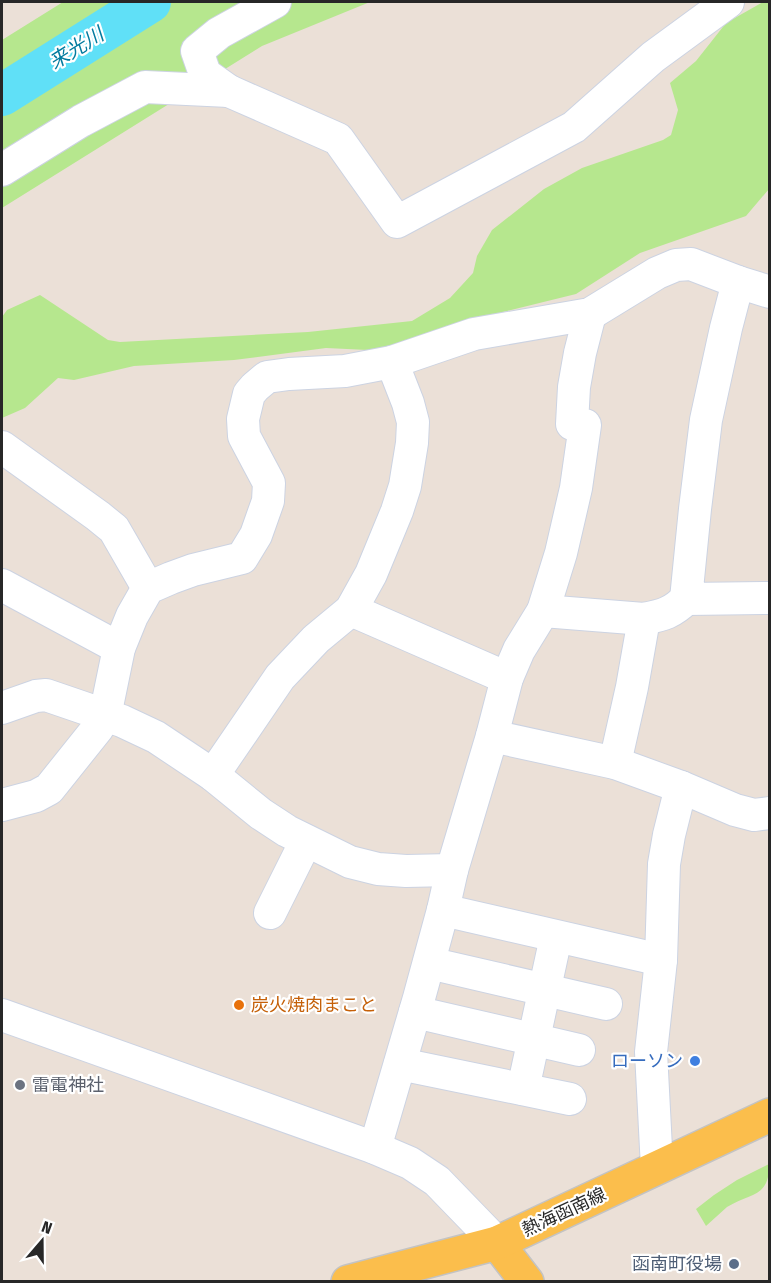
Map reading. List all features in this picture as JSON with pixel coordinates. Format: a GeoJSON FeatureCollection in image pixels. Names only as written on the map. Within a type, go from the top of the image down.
{"type":"FeatureCollection","features":[{"type":"Feature","properties":{"kind":"main road","name":"熱海函南線"},"geometry":{"type":"LineString","coordinates":[[348,1281],[497,1243],[770,1115]]}},
{"type":"Feature","properties":{"kind":"main road"},"geometry":{"type":"LineString","coordinates":[[497,1243],[527,1281]]}},
{"type":"Feature","properties":{"kind":"street"},"geometry":{"type":"LineString","coordinates":[[275,2],[219,33],[197,51],[205,74],[229,91],[338,139],[397,222],[574,127],[653,57],[728,2]]}},
{"type":"Feature","properties":{"kind":"street"},"geometry":{"type":"LineString","coordinates":[[2,170],[81,121],[144,87],[229,91]]}},
{"type":"Feature","properties":{"kind":"street"},"geometry":{"type":"LineString","coordinates":[[2,806],[36,796],[50,789],[97,729],[105,716],[119,648],[132,616],[148,588],[193,570],[242,558],[256,536],[268,501],[269,483],[244,436],[243,419],[249,394],[267,377],[345,371],[392,362],[474,334],[590,314],[657,273],[676,265],[691,264],[770,292]]}},
{"type":"Feature","properties":{"kind":"street"},"geometry":{"type":"LineString","coordinates":[[686,599],[705,420],[738,282]]}},
{"type":"Feature","properties":{"kind":"street"},"geometry":{"type":"LineString","coordinates":[[375,1148],[429,963],[452,870],[507,678],[519,650],[543,611],[561,553],[576,488],[585,425],[572,424],[579,353],[590,314]]}},
{"type":"Feature","properties":{"kind":"street"},"geometry":{"type":"LineString","coordinates":[[213,775],[280,677],[316,639],[351,610],[371,574],[397,512],[405,486],[412,443],[413,422],[392,362]]}},
{"type":"Feature","properties":{"kind":"street"},"geometry":{"type":"LineString","coordinates":[[2,447],[114,529],[148,588]]}},
{"type":"Feature","properties":{"kind":"street"},"geometry":{"type":"LineString","coordinates":[[2,585],[119,648]]}},
{"type":"Feature","properties":{"kind":"street"},"geometry":{"type":"LineString","coordinates":[[543,611],[644,618],[658,616],[675,609],[686,599],[770,598]]}},
{"type":"Feature","properties":{"kind":"street"},"geometry":{"type":"LineString","coordinates":[[351,610],[507,678]]}},
{"type":"Feature","properties":{"kind":"street"},"geometry":{"type":"LineString","coordinates":[[615,763],[644,618]]}},
{"type":"Feature","properties":{"kind":"street"},"geometry":{"type":"LineString","coordinates":[[2,708],[36,696],[46,695],[122,721],[156,737],[213,775],[261,814],[287,831],[350,862],[378,869],[452,870]]}},
{"type":"Feature","properties":{"kind":"street"},"geometry":{"type":"LineString","coordinates":[[492,736],[615,763],[735,810],[753,815],[770,813]]}},
{"type":"Feature","properties":{"kind":"street"},"geometry":{"type":"LineString","coordinates":[[657,1168],[651,1052],[661,960],[664,864],[681,787]]}},
{"type":"Feature","properties":{"kind":"street"},"geometry":{"type":"LineString","coordinates":[[270,913],[306,841]]}},
{"type":"Feature","properties":{"kind":"street"},"geometry":{"type":"LineString","coordinates":[[443,910],[661,960]]}},
{"type":"Feature","properties":{"kind":"street"},"geometry":{"type":"LineString","coordinates":[[523,1089],[556,937]]}},
{"type":"Feature","properties":{"kind":"street"},"geometry":{"type":"LineString","coordinates":[[429,963],[606,1004]]}},
{"type":"Feature","properties":{"kind":"street"},"geometry":{"type":"LineString","coordinates":[[415,1012],[579,1050]]}},
{"type":"Feature","properties":{"kind":"street"},"geometry":{"type":"LineString","coordinates":[[2,1015],[375,1148],[410,1163],[437,1181],[497,1243]]}},
{"type":"Feature","properties":{"kind":"street"},"geometry":{"type":"LineString","coordinates":[[400,1064],[570,1099]]}},
{"type":"Feature","properties":{"kind":"green space"},"geometry":{"type":"Polygon","coordinates":[[[63,2],[370,2],[262,46],[2,208],[2,40],[63,2]]]}},
{"type":"Feature","properties":{"kind":"green space"},"geometry":{"type":"Polygon","coordinates":[[[763,2],[769,2],[769,189],[746,216],[640,253],[576,294],[483,317],[389,351],[326,348],[234,360],[134,366],[74,380],[58,378],[25,408],[2,418],[2,317],[7,310],[40,295],[108,340],[120,342],[308,332],[412,321],[450,298],[473,273],[477,256],[492,230],[544,189],[582,168],[663,140],[671,135],[678,110],[670,83],[696,61],[726,23],[763,2]]]}},
{"type":"Feature","properties":{"kind":"green space"},"geometry":{"type":"Polygon","coordinates":[[[769,1164],[766,1183],[762,1189],[727,1207],[706,1226],[696,1209],[737,1180],[769,1164]]]}},
{"type":"Feature","properties":{"kind":"waterway","name":"来光川"},"geometry":{"type":"LineString","coordinates":[[2,95],[150,2]]}},
{"type":"Feature","properties":{"kind":"place","name":"炭火焼肉まこと"},"geometry":{"type":"Point","coordinates":[239,1005]}},
{"type":"Feature","properties":{"kind":"place","name":"ローソン"},"geometry":{"type":"Point","coordinates":[695,1061]}},
{"type":"Feature","properties":{"kind":"place","name":"雷電神社"},"geometry":{"type":"Point","coordinates":[20,1085]}},
{"type":"Feature","properties":{"kind":"place","name":"函南町役場"},"geometry":{"type":"Point","coordinates":[734,1264]}}]}
